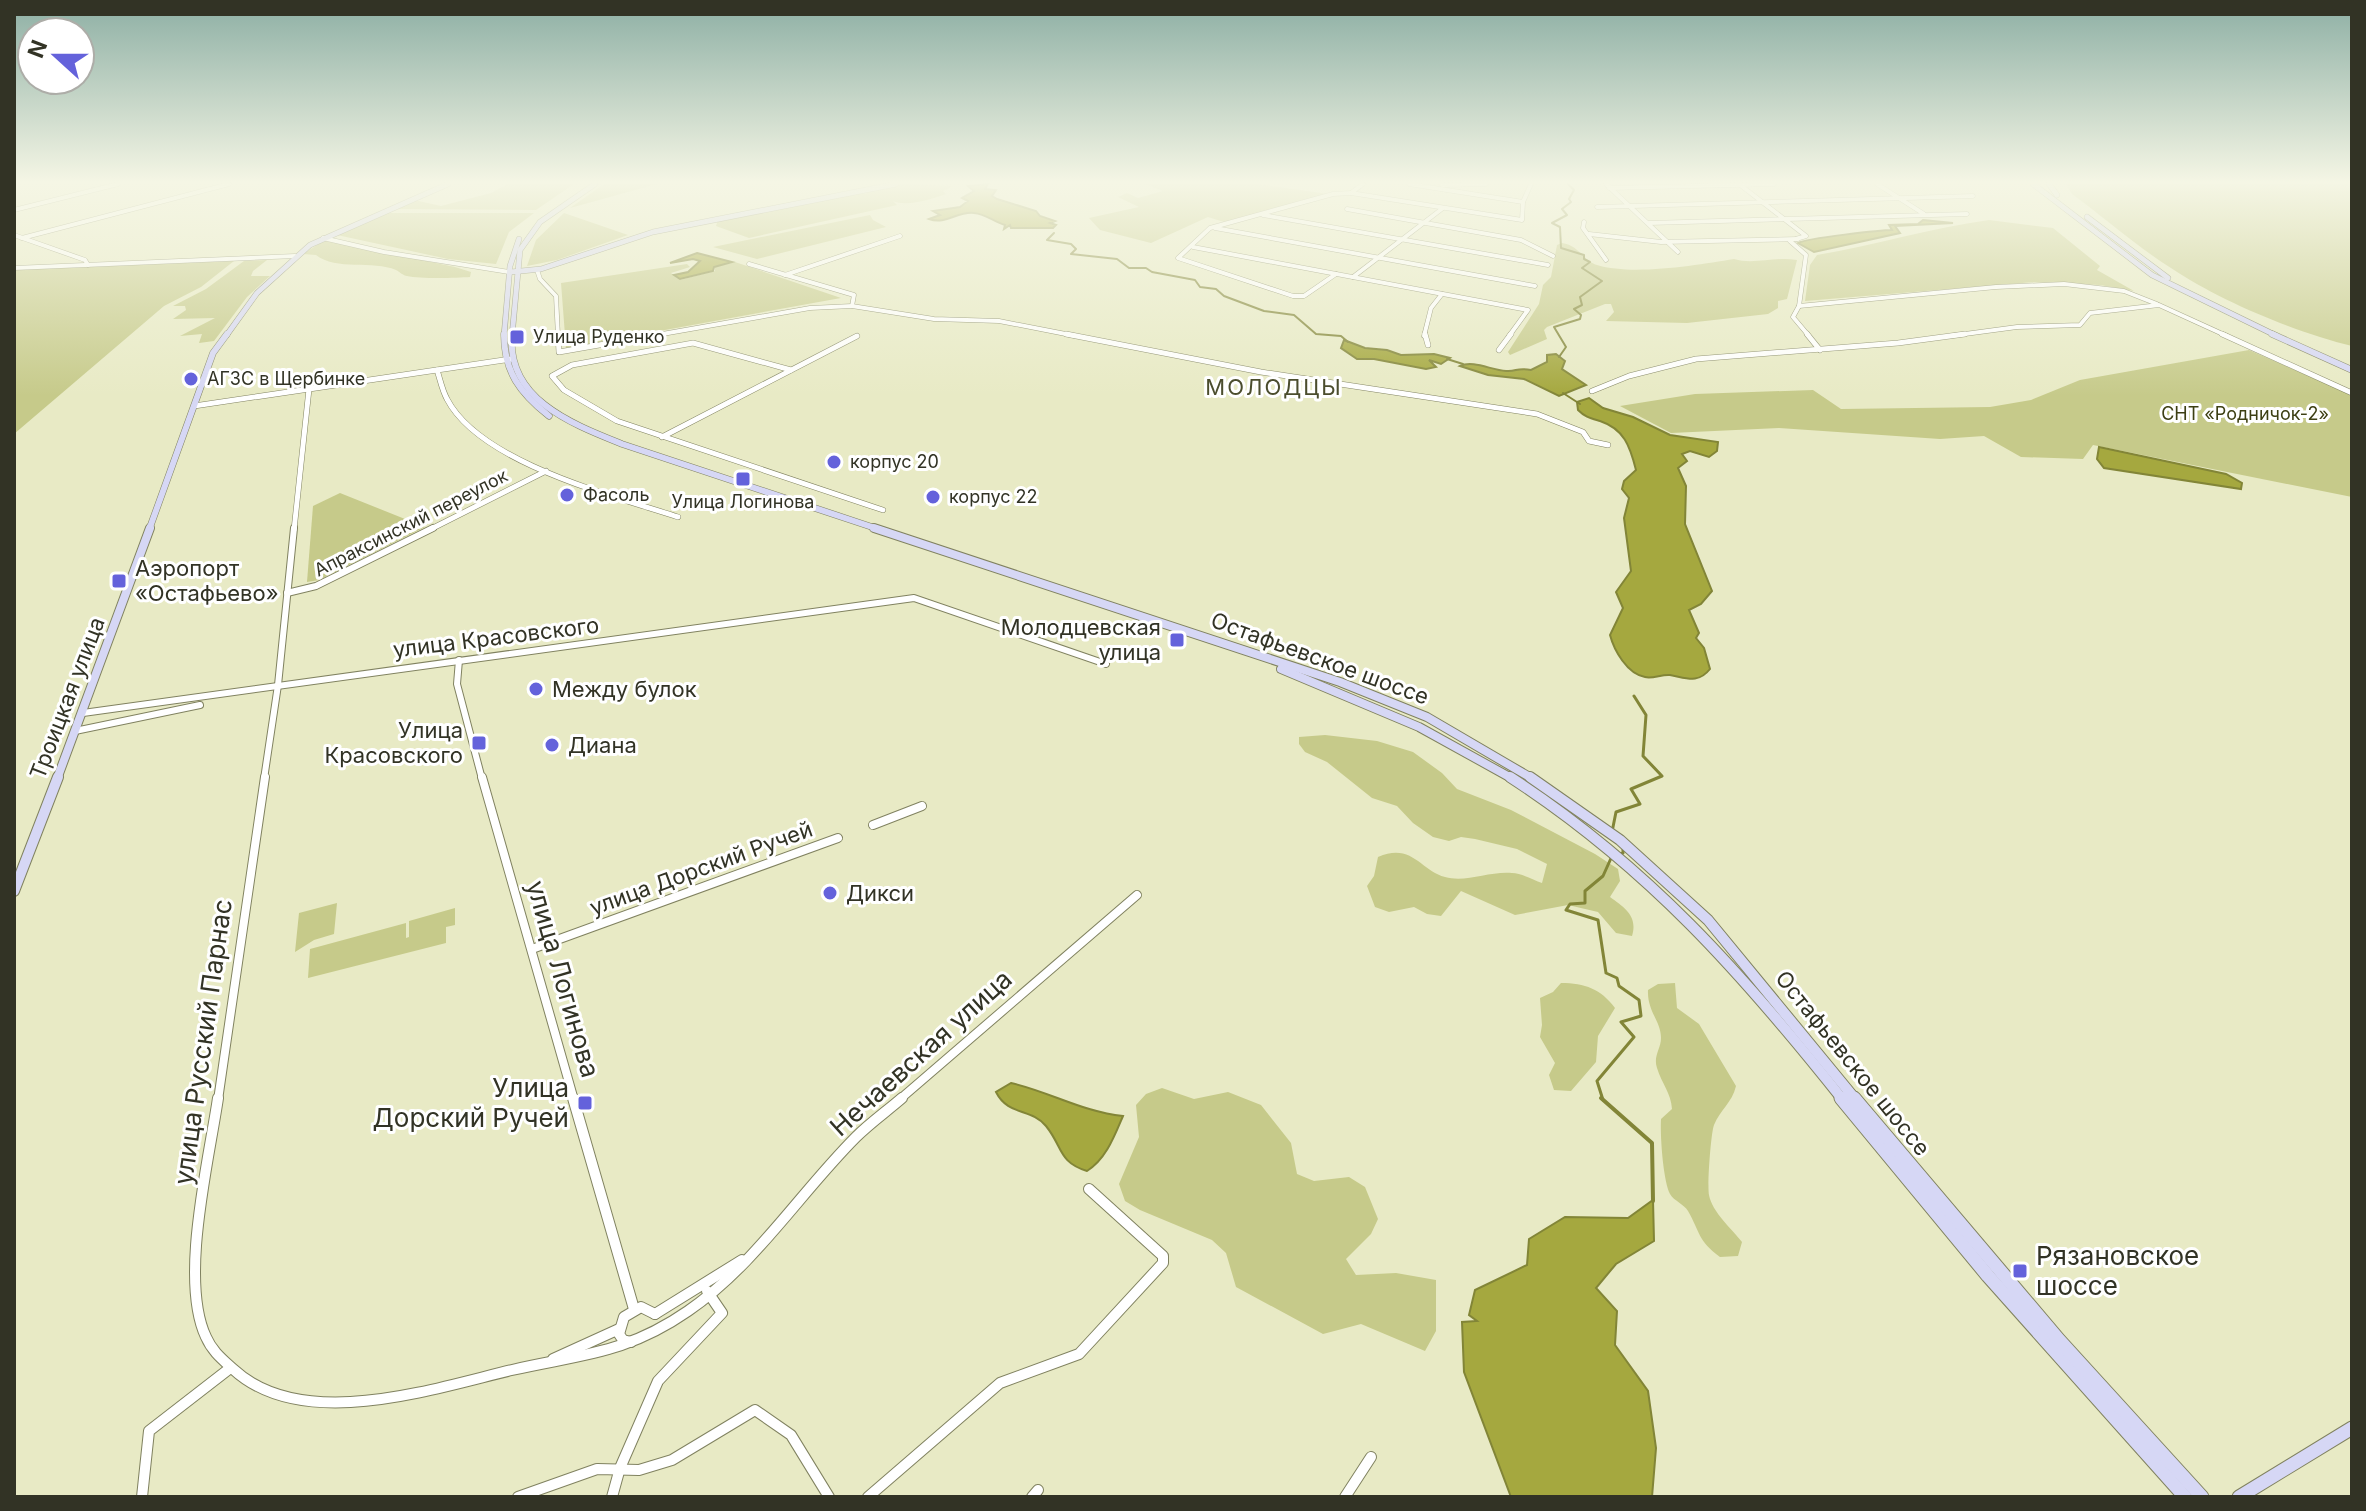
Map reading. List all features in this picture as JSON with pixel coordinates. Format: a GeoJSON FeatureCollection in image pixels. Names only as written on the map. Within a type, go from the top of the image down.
{"type":"FeatureCollection","features":[{"type":"Feature","properties":{"kind":"main road"},"geometry":{"type":"LineString","coordinates":[[508,360],[502,340],[513,255]]}},
{"type":"Feature","properties":{"kind":"main road"},"geometry":{"type":"LineString","coordinates":[[512,270],[537,270],[583,255]]}},
{"type":"Feature","properties":{"kind":"main road"},"geometry":{"type":"LineString","coordinates":[[2124,255],[2175,289],[2352,367]]}},
{"type":"Feature","properties":{"kind":"main road"},"geometry":{"type":"LineString","coordinates":[[2134,255],[2185,288],[2352,367]]}},
{"type":"Feature","properties":{"kind":"main road","name":"Троицкая улица"},"geometry":{"type":"LineString","coordinates":[[14,891],[219,344],[250,301],[295,256]]}},
{"type":"Feature","properties":{"kind":"main road","name":"Остафьевское шоссе"},"geometry":{"type":"LineString","coordinates":[[508,360],[521,381],[544,405],[602,436],[1340,682],[1427,717],[1554,791],[1620,840],[1708,920],[1977,1245],[2202,1497]]}},
{"type":"Feature","properties":{"kind":"main road","name":"Остафьевское шоссе"},"geometry":{"type":"LineString","coordinates":[[508,360],[514,383],[537,408],[595,439],[1337,689],[1467,748],[1545,799],[1628,863],[1692,924],[1962,1244],[2185,1497]]}},
{"type":"Feature","properties":{"kind":"main road"},"geometry":{"type":"LineString","coordinates":[[2239,1497],[2352,1428]]}},
{"type":"Feature","properties":{"kind":"street"},"geometry":{"type":"LineString","coordinates":[[69,255],[85,260],[88,265]]}},
{"type":"Feature","properties":{"kind":"street"},"geometry":{"type":"LineString","coordinates":[[399,255],[493,270],[512,270]]}},
{"type":"Feature","properties":{"kind":"street"},"geometry":{"type":"LineString","coordinates":[[785,275],[845,255]]}},
{"type":"Feature","properties":{"kind":"street"},"geometry":{"type":"LineString","coordinates":[[1183,255],[1178,258],[1183,262],[1242,277],[1293,296],[1304,296],[1336,274]]}},
{"type":"Feature","properties":{"kind":"street"},"geometry":{"type":"LineString","coordinates":[[1233,255],[1528,310],[1499,350]]}},
{"type":"Feature","properties":{"kind":"street"},"geometry":{"type":"LineString","coordinates":[[1353,255],[1535,286]]}},
{"type":"Feature","properties":{"kind":"street"},"geometry":{"type":"LineString","coordinates":[[1353,277],[1382,255]]}},
{"type":"Feature","properties":{"kind":"street"},"geometry":{"type":"LineString","coordinates":[[1486,255],[1548,265]]}},
{"type":"Feature","properties":{"kind":"street"},"geometry":{"type":"LineString","coordinates":[[1601,255],[1606,260]]}},
{"type":"Feature","properties":{"kind":"street"},"geometry":{"type":"LineString","coordinates":[[1805,255],[1799,306],[1793,317],[1820,350]]}},
{"type":"Feature","properties":{"kind":"street"},"geometry":{"type":"LineString","coordinates":[[14,268],[295,256]]}},
{"type":"Feature","properties":{"kind":"street"},"geometry":{"type":"LineString","coordinates":[[749,264],[854,295],[852,306]]}},
{"type":"Feature","properties":{"kind":"street"},"geometry":{"type":"LineString","coordinates":[[537,270],[540,279],[556,296],[559,352],[810,308],[852,306],[934,319],[999,321],[1261,372],[1537,414],[1583,432],[1589,441],[1608,445]]}},
{"type":"Feature","properties":{"kind":"street"},"geometry":{"type":"LineString","coordinates":[[1799,306],[2051,284],[2124,291],[2352,393]]}},
{"type":"Feature","properties":{"kind":"street"},"geometry":{"type":"LineString","coordinates":[[1428,345],[1424,337],[1431,308],[1442,294]]}},
{"type":"Feature","properties":{"kind":"street"},"geometry":{"type":"LineString","coordinates":[[1592,391],[1629,376],[1696,359],[1820,350],[2017,327],[2080,325],[2090,313],[2159,305]]}},
{"type":"Feature","properties":{"kind":"street"},"geometry":{"type":"LineString","coordinates":[[662,437],[857,336]]}},
{"type":"Feature","properties":{"kind":"street"},"geometry":{"type":"LineString","coordinates":[[791,370],[693,343],[572,365],[552,376],[564,390],[617,421],[883,510]]}},
{"type":"Feature","properties":{"kind":"street"},"geometry":{"type":"LineString","coordinates":[[194,406],[508,360]]}},
{"type":"Feature","properties":{"kind":"street"},"geometry":{"type":"LineString","coordinates":[[437,370],[445,398],[465,424],[501,450],[546,471],[678,517]]}},
{"type":"Feature","properties":{"kind":"street","name":"улица Русский Парнас"},"geometry":{"type":"LineString","coordinates":[[309,389],[278,685],[205,1182],[194,1296],[214,1352],[245,1381],[279,1395],[355,1402],[410,1394],[592,1355],[636,1341]]}},
{"type":"Feature","properties":{"kind":"street","name":"Апраксинский переулок"},"geometry":{"type":"LineString","coordinates":[[287,593],[316,586],[546,471]]}},
{"type":"Feature","properties":{"kind":"street","name":"улица Красовского"},"geometry":{"type":"LineString","coordinates":[[83,713],[914,598],[1106,664]]}},
{"type":"Feature","properties":{"kind":"street","name":"улица Логинова"},"geometry":{"type":"LineString","coordinates":[[459,660],[457,684],[467,726],[634,1309]]}},
{"type":"Feature","properties":{"kind":"street"},"geometry":{"type":"LineString","coordinates":[[75,731],[200,705]]}},
{"type":"Feature","properties":{"kind":"street"},"geometry":{"type":"LineString","coordinates":[[873,825],[922,806]]}},
{"type":"Feature","properties":{"kind":"street","name":"улица Дорский Ручей"},"geometry":{"type":"LineString","coordinates":[[532,949],[838,838]]}},
{"type":"Feature","properties":{"kind":"street","name":"Нечаевская улица"},"geometry":{"type":"LineString","coordinates":[[648,1335],[708,1294],[747,1257],[856,1137],[1137,895]]}},
{"type":"Feature","properties":{"kind":"street"},"geometry":{"type":"LineString","coordinates":[[868,1497],[1000,1383],[1016,1375],[1063,1364],[1079,1354],[1163,1263],[1163,1256],[1089,1189]]}},
{"type":"Feature","properties":{"kind":"street","name":"Нечаевская улица"},"geometry":{"type":"LineString","coordinates":[[655,1314],[747,1257]]}},
{"type":"Feature","properties":{"kind":"street"},"geometry":{"type":"LineString","coordinates":[[612,1497],[620,1468],[658,1381],[722,1313],[708,1294]]}},
{"type":"Feature","properties":{"kind":"street"},"geometry":{"type":"LineString","coordinates":[[646,1307],[655,1314],[655,1326],[648,1335],[636,1341],[623,1340],[619,1329],[624,1317],[634,1309],[646,1307]]}},
{"type":"Feature","properties":{"kind":"street","name":"улица Русский Парнас"},"geometry":{"type":"LineString","coordinates":[[544,1363],[619,1329]]}},
{"type":"Feature","properties":{"kind":"street"},"geometry":{"type":"LineString","coordinates":[[142,1497],[149,1431],[229,1369]]}},
{"type":"Feature","properties":{"kind":"street"},"geometry":{"type":"LineString","coordinates":[[518,1497],[597,1469],[639,1470],[672,1460],[755,1410],[791,1435],[829,1497]]}},
{"type":"Feature","properties":{"kind":"street"},"geometry":{"type":"LineString","coordinates":[[1345,1497],[1371,1457]]}},
{"type":"Feature","properties":{"kind":"green space"},"geometry":{"type":"Polygon","coordinates":[[[310,255],[395,255],[471,272],[470,277],[413,277],[387,267],[334,263],[310,255]]]}},
{"type":"Feature","properties":{"kind":"green space"},"geometry":{"type":"Polygon","coordinates":[[[427,255],[500,255],[496,264],[427,255]]]}},
{"type":"Feature","properties":{"kind":"green space"},"geometry":{"type":"Polygon","coordinates":[[[531,255],[573,255],[557,260],[527,266],[531,255]]]}},
{"type":"Feature","properties":{"kind":"green space"},"geometry":{"type":"Polygon","coordinates":[[[741,255],[775,255],[757,259],[741,255]]]}},
{"type":"Feature","properties":{"kind":"green space"},"geometry":{"type":"Polygon","coordinates":[[[1555,255],[1582,255],[1597,265],[1628,270],[1734,259],[1797,260],[1787,299],[1778,301],[1778,308],[1768,314],[1687,323],[1606,321],[1614,312],[1611,304],[1605,304],[1547,327],[1544,330],[1547,339],[1510,355],[1508,352],[1539,304],[1543,285],[1551,277],[1555,255]]]}},
{"type":"Feature","properties":{"kind":"green space"},"geometry":{"type":"Polygon","coordinates":[[[1817,255],[2086,255],[2100,266],[2097,270],[2134,291],[2100,285],[2035,282],[1805,301],[1810,265],[1817,255]]]}},
{"type":"Feature","properties":{"kind":"green space"},"geometry":{"type":"Polygon","coordinates":[[[2152,255],[2352,255],[2352,346],[2258,314],[2212,292],[2152,255]]]}},
{"type":"Feature","properties":{"kind":"green space"},"geometry":{"type":"Polygon","coordinates":[[[267,260],[251,276],[270,276],[247,297],[214,341],[199,343],[202,334],[180,336],[215,318],[173,319],[186,310],[185,306],[173,306],[206,289],[244,261],[267,260]]]}},
{"type":"Feature","properties":{"kind":"green space"},"geometry":{"type":"Polygon","coordinates":[[[234,261],[201,287],[164,306],[14,434],[14,270],[234,261]]]}},
{"type":"Feature","properties":{"kind":"green space"},"geometry":{"type":"Polygon","coordinates":[[[735,262],[841,298],[566,348],[561,283],[687,264],[690,267],[671,273],[680,280],[735,262]]]}},
{"type":"Feature","properties":{"kind":"green space","name":"СНТ «Родничок-2»"},"geometry":{"type":"Polygon","coordinates":[[[2249,350],[2352,395],[2352,497],[2093,445],[2083,459],[2021,457],[1984,436],[1940,439],[1779,428],[1671,433],[1620,406],[1695,394],[1813,390],[1841,409],[1990,407],[2031,400],[2080,380],[2249,350]]]}},
{"type":"Feature","properties":{"kind":"green space"},"geometry":{"type":"Polygon","coordinates":[[[340,493],[425,527],[319,580],[307,582],[313,506],[340,493]]]}},
{"type":"Feature","properties":{"kind":"green space"},"geometry":{"type":"Polygon","coordinates":[[[1325,735],[1377,741],[1413,752],[1442,773],[1457,789],[1511,810],[1618,869],[1620,881],[1610,897],[1632,918],[1632,936],[1616,933],[1598,912],[1568,905],[1515,915],[1461,891],[1441,916],[1427,914],[1414,907],[1389,912],[1375,907],[1367,886],[1374,876],[1378,857],[1390,853],[1408,855],[1437,874],[1453,878],[1512,873],[1542,883],[1547,864],[1517,849],[1475,839],[1461,837],[1449,841],[1433,837],[1413,823],[1397,806],[1372,798],[1327,762],[1305,752],[1299,744],[1299,737],[1325,735]]]}},
{"type":"Feature","properties":{"kind":"green space"},"geometry":{"type":"Polygon","coordinates":[[[337,903],[334,934],[314,940],[295,952],[299,913],[337,903]]]}},
{"type":"Feature","properties":{"kind":"green space"},"geometry":{"type":"Polygon","coordinates":[[[455,908],[455,925],[446,927],[446,943],[308,978],[310,949],[406,923],[406,938],[409,937],[409,921],[455,908]]]}},
{"type":"Feature","properties":{"kind":"green space"},"geometry":{"type":"Polygon","coordinates":[[[1561,983],[1592,988],[1615,1008],[1598,1036],[1596,1062],[1571,1091],[1554,1090],[1549,1075],[1555,1063],[1540,1037],[1540,998],[1553,992],[1561,983]]]}},
{"type":"Feature","properties":{"kind":"green space"},"geometry":{"type":"Polygon","coordinates":[[[1675,983],[1677,1008],[1699,1024],[1736,1086],[1714,1125],[1709,1190],[1714,1208],[1742,1242],[1738,1256],[1720,1257],[1707,1246],[1686,1209],[1670,1194],[1666,1179],[1661,1119],[1672,1109],[1656,1064],[1660,1032],[1648,990],[1658,984],[1675,983]]]}},
{"type":"Feature","properties":{"kind":"green space"},"geometry":{"type":"Polygon","coordinates":[[[1162,1088],[1194,1099],[1228,1092],[1261,1105],[1291,1143],[1297,1174],[1314,1181],[1349,1177],[1365,1187],[1378,1219],[1371,1234],[1346,1259],[1356,1275],[1396,1273],[1436,1280],[1436,1331],[1425,1351],[1361,1324],[1323,1334],[1236,1287],[1226,1253],[1212,1240],[1125,1201],[1119,1184],[1139,1137],[1136,1105],[1146,1094],[1162,1088]]]}},
{"type":"Feature","properties":{"kind":"shaded area"},"geometry":{"type":"Polygon","coordinates":[[[693,255],[732,262],[714,267],[713,271],[680,279],[674,275],[688,272],[700,261],[693,259],[670,263],[693,255]]]}},
{"type":"Feature","properties":{"kind":"shaded area"},"geometry":{"type":"Polygon","coordinates":[[[1344,340],[1401,355],[1434,354],[1450,358],[1441,364],[1429,360],[1436,367],[1426,369],[1374,359],[1357,359],[1341,348],[1344,340]]]}},
{"type":"Feature","properties":{"kind":"shaded area"},"geometry":{"type":"Polygon","coordinates":[[[1556,354],[1565,361],[1562,369],[1586,385],[1559,396],[1524,379],[1488,375],[1460,366],[1471,364],[1506,371],[1531,370],[1547,362],[1547,355],[1556,354]]]}},
{"type":"Feature","properties":{"kind":"shaded area"},"geometry":{"type":"Polygon","coordinates":[[[1589,398],[1603,408],[1633,417],[1670,435],[1718,442],[1717,451],[1709,457],[1690,451],[1682,454],[1687,461],[1678,468],[1686,486],[1685,524],[1712,591],[1701,604],[1689,610],[1699,633],[1696,638],[1704,648],[1710,669],[1701,677],[1638,675],[1622,660],[1612,641],[1610,635],[1623,608],[1616,592],[1631,571],[1624,518],[1629,498],[1622,489],[1624,481],[1636,470],[1628,446],[1620,434],[1608,424],[1578,410],[1577,402],[1589,398]]]}},
{"type":"Feature","properties":{"kind":"shaded area"},"geometry":{"type":"Polygon","coordinates":[[[2099,447],[2226,474],[2242,483],[2241,489],[2104,468],[2097,459],[2099,447]]]}},
{"type":"Feature","properties":{"kind":"shaded area"},"geometry":{"type":"Polygon","coordinates":[[[1011,1083],[1094,1110],[1123,1116],[1109,1147],[1087,1171],[1071,1163],[1040,1120],[1013,1109],[1001,1100],[996,1092],[1011,1083]]]}},
{"type":"Feature","properties":{"kind":"shaded area"},"geometry":{"type":"Polygon","coordinates":[[[1653,1200],[1654,1241],[1616,1264],[1596,1288],[1617,1311],[1615,1345],[1648,1391],[1656,1448],[1652,1497],[1511,1497],[1464,1372],[1462,1322],[1477,1321],[1469,1315],[1475,1290],[1527,1265],[1529,1239],[1565,1217],[1628,1218],[1653,1200]]]}},
{"type":"Feature","properties":{"kind":"waterway"},"geometry":{"type":"LineString","coordinates":[[1076,255],[1117,259],[1129,268],[1146,268],[1152,272],[1195,280],[1200,287],[1216,289],[1224,296],[1264,311],[1294,315],[1316,334],[1341,336],[1348,342]]}},
{"type":"Feature","properties":{"kind":"waterway"},"geometry":{"type":"LineString","coordinates":[[1559,357],[1566,347],[1554,327],[1580,319],[1581,315],[1574,309],[1582,305],[1580,297],[1602,281],[1582,268],[1590,262],[1582,255]]}},
{"type":"Feature","properties":{"kind":"waterway"},"geometry":{"type":"LineString","coordinates":[[1447,359],[1463,364]]}},
{"type":"Feature","properties":{"kind":"waterway"},"geometry":{"type":"LineString","coordinates":[[1563,393],[1580,404]]}},
{"type":"Feature","properties":{"kind":"waterway"},"geometry":{"type":"LineString","coordinates":[[1612,832],[1616,812],[1640,804],[1631,789],[1662,776],[1643,756],[1646,715],[1634,696]]}},
{"type":"Feature","properties":{"kind":"waterway"},"geometry":{"type":"LineString","coordinates":[[1603,1100],[1597,1081],[1634,1037],[1621,1022],[1641,1016],[1639,1000],[1619,986],[1617,978],[1606,973],[1598,920],[1566,910],[1570,904],[1585,903],[1585,891],[1603,876],[1612,856],[1623,853],[1623,847]]}},
{"type":"Feature","properties":{"kind":"waterway"},"geometry":{"type":"LineString","coordinates":[[1603,1100],[1652,1143],[1653,1201]]}},
{"type":"Feature","properties":{"kind":"place","name":"Улица Руденко"},"geometry":{"type":"Point","coordinates":[517,337]}},
{"type":"Feature","properties":{"kind":"place","name":"АГЗС в Щербинке"},"geometry":{"type":"Point","coordinates":[191,379]}},
{"type":"Feature","properties":{"kind":"place","name":"корпус 20"},"geometry":{"type":"Point","coordinates":[834,462]}},
{"type":"Feature","properties":{"kind":"place","name":"Улица Логинова"},"geometry":{"type":"Point","coordinates":[743,479]}},
{"type":"Feature","properties":{"kind":"place","name":"Фасоль"},"geometry":{"type":"Point","coordinates":[567,495]}},
{"type":"Feature","properties":{"kind":"place","name":"корпус 22"},"geometry":{"type":"Point","coordinates":[933,497]}},
{"type":"Feature","properties":{"kind":"place","name":"Аэропорт «Остафьево»"},"geometry":{"type":"Point","coordinates":[119,581]}},
{"type":"Feature","properties":{"kind":"place","name":"Молодцевская улица"},"geometry":{"type":"Point","coordinates":[1177,640]}},
{"type":"Feature","properties":{"kind":"place","name":"Между булок"},"geometry":{"type":"Point","coordinates":[536,689]}},
{"type":"Feature","properties":{"kind":"place","name":"Улица Красовского"},"geometry":{"type":"Point","coordinates":[479,743]}},
{"type":"Feature","properties":{"kind":"place","name":"Диана"},"geometry":{"type":"Point","coordinates":[552,745]}},
{"type":"Feature","properties":{"kind":"place","name":"Дикси"},"geometry":{"type":"Point","coordinates":[830,893]}},
{"type":"Feature","properties":{"kind":"place","name":"Улица Дорский Ручей"},"geometry":{"type":"Point","coordinates":[585,1103]}},
{"type":"Feature","properties":{"kind":"place","name":"Рязановское шоссе"},"geometry":{"type":"Point","coordinates":[2020,1271]}},
{"type":"Feature","properties":{"kind":"district","name":"МОЛОДЦЫ"},"geometry":{"type":"Point","coordinates":[1274,387]}}]}
